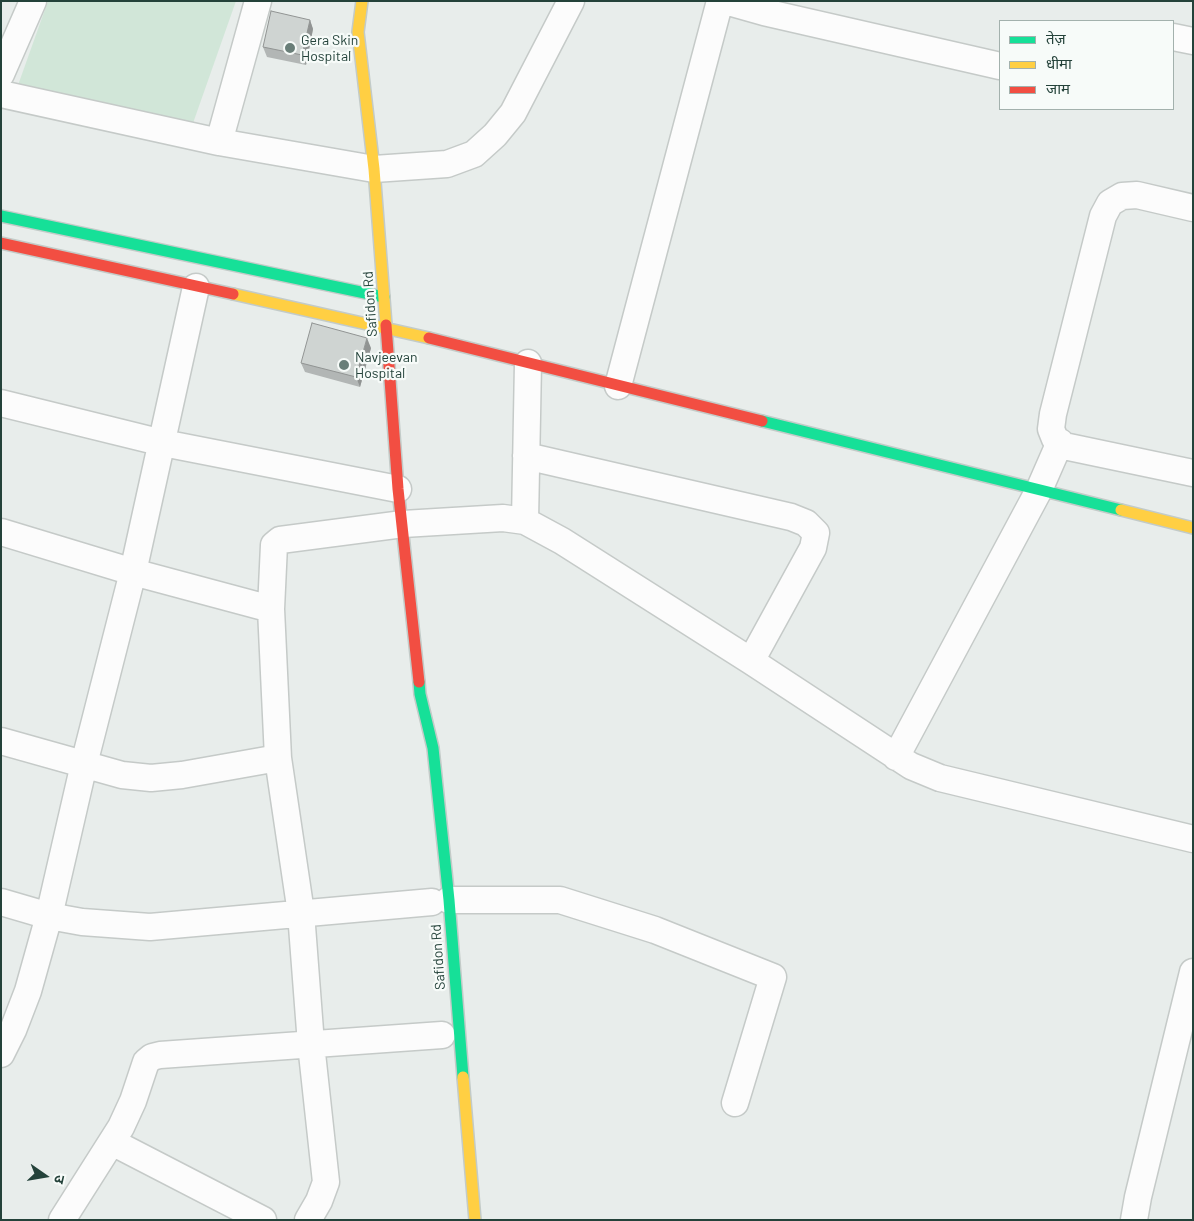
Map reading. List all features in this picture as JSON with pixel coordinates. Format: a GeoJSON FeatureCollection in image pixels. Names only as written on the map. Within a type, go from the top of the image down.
{"type":"FeatureCollection","features":[{"type":"Feature","properties":{"kind":"street"},"geometry":{"type":"LineString","coordinates":[[1,74],[33,1]]}},
{"type":"Feature","properties":{"kind":"street"},"geometry":{"type":"LineString","coordinates":[[219,142],[258,1]]}},
{"type":"Feature","properties":{"kind":"street","name":"Safidon Rd"},"geometry":{"type":"LineString","coordinates":[[362,1],[358,32],[374,169],[398,489],[420,694],[433,748],[436,901],[475,1220]]}},
{"type":"Feature","properties":{"kind":"street"},"geometry":{"type":"LineString","coordinates":[[1,94],[219,142],[374,169],[447,164],[474,154],[496,135],[513,113],[571,1]]}},
{"type":"Feature","properties":{"kind":"street"},"geometry":{"type":"LineString","coordinates":[[618,386],[720,1]]}},
{"type":"Feature","properties":{"kind":"street"},"geometry":{"type":"LineString","coordinates":[[725,1],[764,12],[999,66]]}},
{"type":"Feature","properties":{"kind":"street"},"geometry":{"type":"LineString","coordinates":[[1174,37],[1193,41]]}},
{"type":"Feature","properties":{"kind":"street"},"geometry":{"type":"LineString","coordinates":[[1193,208],[1137,195],[1122,196],[1110,203],[1103,216],[1053,414],[1051,429],[1055,439],[1064,446],[1193,473]]}},
{"type":"Feature","properties":{"kind":"street"},"geometry":{"type":"LineString","coordinates":[[1,216],[384,297]]}},
{"type":"Feature","properties":{"kind":"street"},"geometry":{"type":"LineString","coordinates":[[1,243],[387,328],[1193,528]]}},
{"type":"Feature","properties":{"kind":"street"},"geometry":{"type":"LineString","coordinates":[[1,1054],[13,1030],[28,991],[49,916],[84,764],[133,572],[196,287]]}},
{"type":"Feature","properties":{"kind":"street"},"geometry":{"type":"LineString","coordinates":[[525,521],[528,363]]}},
{"type":"Feature","properties":{"kind":"street"},"geometry":{"type":"LineString","coordinates":[[1,402],[163,443],[398,489]]}},
{"type":"Feature","properties":{"kind":"street"},"geometry":{"type":"LineString","coordinates":[[896,757],[1039,490],[1060,442]]}},
{"type":"Feature","properties":{"kind":"street"},"geometry":{"type":"LineString","coordinates":[[526,456],[806,522],[816,533],[813,548],[751,661]]}},
{"type":"Feature","properties":{"kind":"street"},"geometry":{"type":"LineString","coordinates":[[308,1220],[319,1201],[326,1182],[311,1044],[302,913],[278,758],[270,609],[274,545],[280,540],[403,524],[503,518],[525,521],[562,541],[751,661],[911,766],[940,778],[1191,831]]}},
{"type":"Feature","properties":{"kind":"street"},"geometry":{"type":"LineString","coordinates":[[1,532],[133,572],[270,609]]}},
{"type":"Feature","properties":{"kind":"street","name":"Safidon Rd"},"geometry":{"type":"LineString","coordinates":[[416,723],[420,694]]}},
{"type":"Feature","properties":{"kind":"street"},"geometry":{"type":"LineString","coordinates":[[1,741],[122,775],[150,778],[182,775],[278,758]]}},
{"type":"Feature","properties":{"kind":"street"},"geometry":{"type":"LineString","coordinates":[[1,902],[49,916],[82,922],[150,927],[436,901],[560,900],[656,930],[773,977],[735,1103]]}},
{"type":"Feature","properties":{"kind":"street"},"geometry":{"type":"LineString","coordinates":[[1134,1220],[1193,972]]}},
{"type":"Feature","properties":{"kind":"street"},"geometry":{"type":"LineString","coordinates":[[62,1220],[121,1127],[134,1101],[146,1062],[152,1057],[442,1035]]}},
{"type":"Feature","properties":{"kind":"street"},"geometry":{"type":"LineString","coordinates":[[112,1142],[263,1220]]}},
{"type":"Feature","properties":{"kind":"green space"},"geometry":{"type":"Polygon","coordinates":[[[48,1],[236,1],[192,126],[17,88],[48,1]]]}},
{"type":"Feature","properties":{"kind":"building"},"geometry":{"type":"Polygon","coordinates":[[[271,11],[310,20],[302,55],[263,47],[271,11]]]}},
{"type":"Feature","properties":{"kind":"building"},"geometry":{"type":"Polygon","coordinates":[[[312,323],[367,338],[356,377],[301,363],[312,323]]]}},
{"type":"Feature","properties":{"kind":"traffic: fast"},"geometry":{"type":"LineString","coordinates":[[1,216],[384,297]]}},
{"type":"Feature","properties":{"kind":"traffic: fast"},"geometry":{"type":"LineString","coordinates":[[762,421],[1121,510]]}},
{"type":"Feature","properties":{"kind":"traffic: fast"},"geometry":{"type":"LineString","coordinates":[[419,682],[420,694],[433,748],[449,900],[463,1077]]}},
{"type":"Feature","properties":{"kind":"traffic: slow"},"geometry":{"type":"LineString","coordinates":[[362,1],[358,32],[374,169],[386,325]]}},
{"type":"Feature","properties":{"kind":"traffic: slow"},"geometry":{"type":"LineString","coordinates":[[233,294],[429,338]]}},
{"type":"Feature","properties":{"kind":"traffic: slow"},"geometry":{"type":"LineString","coordinates":[[1121,510],[1193,528]]}},
{"type":"Feature","properties":{"kind":"traffic: slow"},"geometry":{"type":"LineString","coordinates":[[463,1077],[475,1220]]}},
{"type":"Feature","properties":{"kind":"traffic: jam"},"geometry":{"type":"LineString","coordinates":[[1,243],[233,294]]}},
{"type":"Feature","properties":{"kind":"traffic: jam"},"geometry":{"type":"LineString","coordinates":[[386,325],[398,489],[419,682]]}},
{"type":"Feature","properties":{"kind":"traffic: jam"},"geometry":{"type":"LineString","coordinates":[[429,338],[762,421]]}},
{"type":"Feature","properties":{"kind":"place","name":"Gera Skin Hospital"},"geometry":{"type":"Point","coordinates":[290,48]}},
{"type":"Feature","properties":{"kind":"place","name":"Navjeevan Hospital"},"geometry":{"type":"Point","coordinates":[344,365]}}]}
